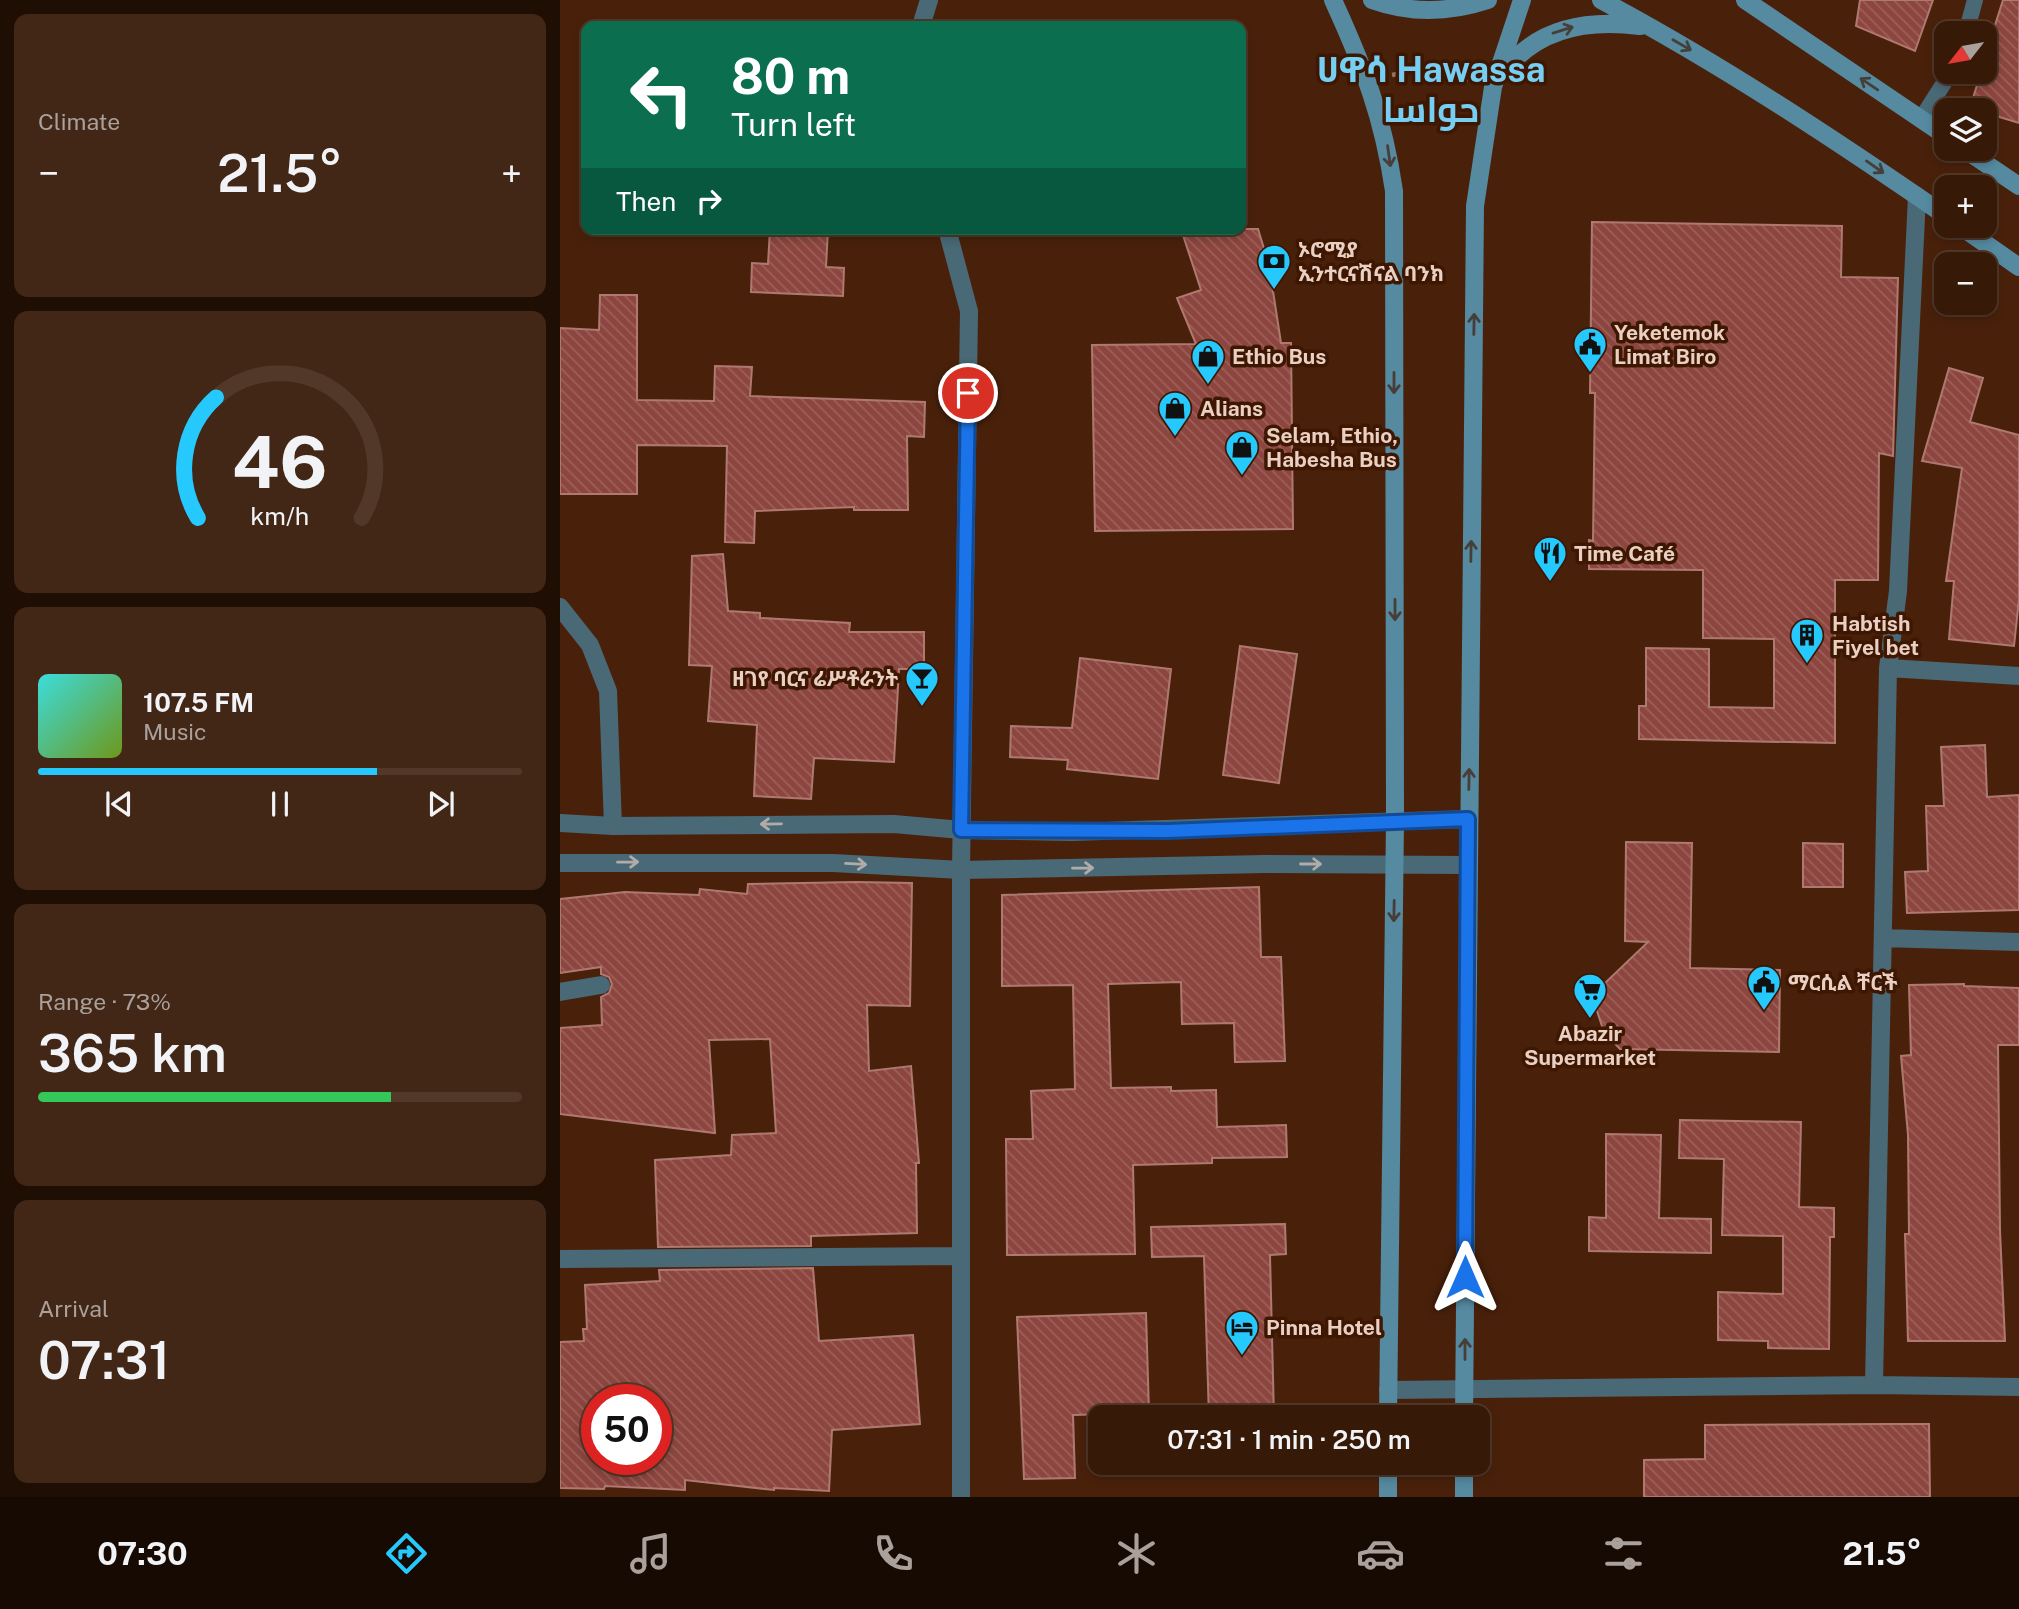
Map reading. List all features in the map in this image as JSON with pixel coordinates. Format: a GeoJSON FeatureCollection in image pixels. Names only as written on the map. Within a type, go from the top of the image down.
{"type":"FeatureCollection","features":[{"type":"Feature","properties":{"kind":"main road"},"geometry":{"type":"LineString","coordinates":[[1333,0],[1368,80],[1386,135],[1394,191],[1395,867],[1388,1405]]}},
{"type":"Feature","properties":{"kind":"main road"},"geometry":{"type":"LineString","coordinates":[[1372,0],[1406,9],[1438,11],[1488,0]]}},
{"type":"Feature","properties":{"kind":"main road"},"geometry":{"type":"LineString","coordinates":[[1464,1405],[1475,206],[1493,87],[1522,0]]}},
{"type":"Feature","properties":{"kind":"main road"},"geometry":{"type":"LineString","coordinates":[[1601,0],[1653,28],[1827,134],[1934,208]]}},
{"type":"Feature","properties":{"kind":"main road"},"geometry":{"type":"LineString","coordinates":[[1745,0],[1934,128]]}},
{"type":"Feature","properties":{"kind":"main road"},"geometry":{"type":"LineString","coordinates":[[1493,87],[1516,55],[1559,30],[1595,23],[1653,28]]}},
{"type":"Feature","properties":{"kind":"main road"},"geometry":{"type":"LineString","coordinates":[[1982,161],[2019,186]]}},
{"type":"Feature","properties":{"kind":"main road"},"geometry":{"type":"LineString","coordinates":[[1977,238],[2019,267]]}},
{"type":"Feature","properties":{"kind":"main road"},"geometry":{"type":"LineString","coordinates":[[1388,1475],[1388,1497]]}},
{"type":"Feature","properties":{"kind":"main road"},"geometry":{"type":"LineString","coordinates":[[1464,1475],[1464,1497]]}},
{"type":"Feature","properties":{"kind":"street"},"geometry":{"type":"LineString","coordinates":[[923,21],[929,0]]}},
{"type":"Feature","properties":{"kind":"street"},"geometry":{"type":"LineString","coordinates":[[1874,1385],[1888,668],[1898,591],[1917,196]]}},
{"type":"Feature","properties":{"kind":"street"},"geometry":{"type":"LineString","coordinates":[[949,235],[969,311],[961,830],[961,1497]]}},
{"type":"Feature","properties":{"kind":"street"},"geometry":{"type":"LineString","coordinates":[[560,607],[590,645],[608,691],[613,826]]}},
{"type":"Feature","properties":{"kind":"street"},"geometry":{"type":"LineString","coordinates":[[1888,668],[2019,676]]}},
{"type":"Feature","properties":{"kind":"street"},"geometry":{"type":"LineString","coordinates":[[560,823],[613,826],[894,824],[961,830],[1168,831],[1468,819]]}},
{"type":"Feature","properties":{"kind":"street"},"geometry":{"type":"LineString","coordinates":[[560,863],[833,863],[961,870],[1321,864],[1395,867],[1468,865]]}},
{"type":"Feature","properties":{"kind":"street"},"geometry":{"type":"LineString","coordinates":[[1883,938],[2019,942]]}},
{"type":"Feature","properties":{"kind":"street"},"geometry":{"type":"LineString","coordinates":[[560,992],[601,985]]}},
{"type":"Feature","properties":{"kind":"street"},"geometry":{"type":"LineString","coordinates":[[560,1259],[959,1256]]}},
{"type":"Feature","properties":{"kind":"street"},"geometry":{"type":"LineString","coordinates":[[1388,1390],[1465,1387],[1874,1385],[2019,1387]]}},
{"type":"Feature","properties":{"kind":"lane"},"geometry":{"type":"LineString","coordinates":[[1969,21],[1975,0]]}},
{"type":"Feature","properties":{"kind":"lane"},"geometry":{"type":"LineString","coordinates":[[1921,119],[1943,84]]}},
{"type":"Feature","properties":{"kind":"path"},"geometry":{"type":"LineString","coordinates":[[1368,80],[1429,68],[1493,87]]}},
{"type":"Feature","properties":{"kind":"building"},"geometry":{"type":"Polygon","coordinates":[[[1860,0],[1933,0],[1915,51],[1856,26],[1860,0]]]}},
{"type":"Feature","properties":{"kind":"building"},"geometry":{"type":"Polygon","coordinates":[[[2003,0],[2019,0],[2019,123],[1997,116],[1997,98],[1973,98],[1977,84],[1997,84],[1996,21],[2003,0]]]}},
{"type":"Feature","properties":{"kind":"building"},"geometry":{"type":"Polygon","coordinates":[[[1592,222],[1842,226],[1841,277],[1898,278],[1893,456],[1879,453],[1878,580],[1835,580],[1835,743],[1639,739],[1639,706],[1646,706],[1646,648],[1709,649],[1709,707],[1774,708],[1774,639],[1703,638],[1703,570],[1589,569],[1589,540],[1593,541],[1595,393],[1590,393],[1592,222]]]}},
{"type":"Feature","properties":{"kind":"building"},"geometry":{"type":"Polygon","coordinates":[[[1246,229],[1258,229],[1269,265],[1281,343],[1291,343],[1293,529],[1095,531],[1092,345],[1196,344],[1177,298],[1201,290],[1183,235],[1246,235],[1246,229]]]}},
{"type":"Feature","properties":{"kind":"building"},"geometry":{"type":"Polygon","coordinates":[[[770,235],[828,235],[826,267],[844,268],[843,296],[751,292],[752,263],[768,264],[770,235]]]}},
{"type":"Feature","properties":{"kind":"building"},"geometry":{"type":"Polygon","coordinates":[[[600,295],[637,295],[637,400],[714,401],[715,366],[752,367],[750,396],[925,402],[924,437],[907,436],[908,510],[854,510],[854,507],[755,511],[754,543],[725,542],[727,446],[637,445],[637,494],[560,494],[560,328],[599,330],[600,295]]]}},
{"type":"Feature","properties":{"kind":"building"},"geometry":{"type":"Polygon","coordinates":[[[1949,368],[1983,378],[1970,422],[2019,435],[2019,599],[2014,646],[1949,639],[1954,581],[1946,581],[1962,468],[1922,461],[1949,368]]]}},
{"type":"Feature","properties":{"kind":"building"},"geometry":{"type":"Polygon","coordinates":[[[723,554],[728,611],[760,613],[760,618],[850,623],[849,632],[924,632],[924,669],[899,669],[894,762],[814,758],[811,799],[754,796],[757,725],[708,721],[712,666],[689,665],[692,556],[723,554]]]}},
{"type":"Feature","properties":{"kind":"building"},"geometry":{"type":"Polygon","coordinates":[[[1240,646],[1297,654],[1279,783],[1223,775],[1240,646]]]}},
{"type":"Feature","properties":{"kind":"building"},"geometry":{"type":"Polygon","coordinates":[[[1080,658],[1171,669],[1158,779],[1067,769],[1068,760],[1010,757],[1011,726],[1072,728],[1080,658]]]}},
{"type":"Feature","properties":{"kind":"building"},"geometry":{"type":"Polygon","coordinates":[[[1985,745],[1987,797],[2019,795],[2019,910],[1907,913],[1905,872],[1928,871],[1926,806],[1944,806],[1941,747],[1985,745]]]}},
{"type":"Feature","properties":{"kind":"building"},"geometry":{"type":"Polygon","coordinates":[[[1626,842],[1692,843],[1690,968],[1780,970],[1779,1052],[1620,1049],[1604,1032],[1596,1008],[1605,983],[1648,942],[1625,941],[1626,842]]]}},
{"type":"Feature","properties":{"kind":"building"},"geometry":{"type":"Polygon","coordinates":[[[1803,843],[1843,844],[1843,887],[1803,887],[1803,843]]]}},
{"type":"Feature","properties":{"kind":"building"},"geometry":{"type":"Polygon","coordinates":[[[912,883],[910,1006],[867,1005],[869,1071],[911,1066],[919,1163],[916,1163],[917,1233],[811,1236],[811,1246],[658,1247],[655,1160],[731,1155],[732,1135],[776,1133],[770,1039],[709,1040],[715,1133],[560,1114],[560,1028],[602,1025],[601,997],[609,993],[612,984],[609,977],[601,974],[601,967],[560,973],[560,899],[625,892],[699,895],[700,889],[747,894],[748,884],[912,883]]]}},
{"type":"Feature","properties":{"kind":"building"},"geometry":{"type":"Polygon","coordinates":[[[1259,887],[1261,957],[1281,957],[1285,1061],[1235,1062],[1234,1023],[1182,1024],[1181,982],[1108,984],[1111,1088],[1171,1087],[1171,1091],[1216,1090],[1217,1127],[1286,1125],[1287,1157],[1212,1158],[1212,1163],[1133,1165],[1135,1254],[1007,1255],[1006,1139],[1033,1139],[1031,1091],[1075,1089],[1073,985],[1002,986],[1002,895],[1259,887]]]}},
{"type":"Feature","properties":{"kind":"building"},"geometry":{"type":"Polygon","coordinates":[[[1964,984],[2019,988],[2019,1045],[1998,1045],[2000,1231],[2005,1341],[1908,1341],[1905,1234],[1909,1234],[1908,1135],[1901,1056],[1911,1055],[1909,985],[1964,984]]]}},
{"type":"Feature","properties":{"kind":"building"},"geometry":{"type":"Polygon","coordinates":[[[1680,1120],[1801,1122],[1799,1207],[1834,1208],[1834,1237],[1830,1237],[1829,1349],[1768,1348],[1768,1341],[1718,1340],[1718,1292],[1783,1294],[1783,1236],[1722,1235],[1724,1159],[1679,1158],[1680,1120]]]}},
{"type":"Feature","properties":{"kind":"building"},"geometry":{"type":"Polygon","coordinates":[[[1606,1134],[1661,1135],[1659,1218],[1711,1219],[1711,1253],[1589,1251],[1589,1217],[1606,1218],[1606,1134]]]}},
{"type":"Feature","properties":{"kind":"building"},"geometry":{"type":"Polygon","coordinates":[[[1285,1224],[1286,1254],[1270,1255],[1274,1405],[1209,1405],[1204,1256],[1152,1257],[1151,1227],[1285,1224]]]}},
{"type":"Feature","properties":{"kind":"building"},"geometry":{"type":"Polygon","coordinates":[[[813,1268],[819,1341],[913,1335],[920,1424],[832,1430],[829,1491],[774,1490],[685,1480],[685,1490],[605,1486],[604,1489],[560,1488],[560,1342],[584,1341],[583,1329],[587,1329],[585,1285],[660,1281],[659,1270],[813,1268]]]}},
{"type":"Feature","properties":{"kind":"building"},"geometry":{"type":"Polygon","coordinates":[[[1146,1313],[1149,1405],[1088,1405],[1088,1415],[1073,1415],[1075,1478],[1024,1479],[1017,1317],[1146,1313]]]}},
{"type":"Feature","properties":{"kind":"building"},"geometry":{"type":"Polygon","coordinates":[[[1929,1424],[1930,1497],[1644,1497],[1644,1460],[1705,1459],[1705,1425],[1929,1424]]]}},
{"type":"Feature","properties":{"kind":"place","name":"ኦሮሚያ ኢንተርናሽናል ባንክ"},"geometry":{"type":"Point","coordinates":[1274,291]}},
{"type":"Feature","properties":{"kind":"place","name":"Yeketemok Limat Biro"},"geometry":{"type":"Point","coordinates":[1590,374]}},
{"type":"Feature","properties":{"kind":"place","name":"Ethio Bus"},"geometry":{"type":"Point","coordinates":[1208,386]}},
{"type":"Feature","properties":{"kind":"place","name":"Alians"},"geometry":{"type":"Point","coordinates":[1175,438]}},
{"type":"Feature","properties":{"kind":"place","name":"Selam, Ethio, Habesha Bus"},"geometry":{"type":"Point","coordinates":[1242,477]}},
{"type":"Feature","properties":{"kind":"place","name":"Time Café"},"geometry":{"type":"Point","coordinates":[1550,583]}},
{"type":"Feature","properties":{"kind":"place","name":"Habtish Fiyel bet"},"geometry":{"type":"Point","coordinates":[1807,665]}},
{"type":"Feature","properties":{"kind":"place","name":"ዘገየ ባርና ሬሥቶራንት"},"geometry":{"type":"Point","coordinates":[922,708]}},
{"type":"Feature","properties":{"kind":"place","name":"ማርሲል ቸርች"},"geometry":{"type":"Point","coordinates":[1764,1012]}},
{"type":"Feature","properties":{"kind":"place","name":"Abazir Supermarket"},"geometry":{"type":"Point","coordinates":[1590,1020]}},
{"type":"Feature","properties":{"kind":"place","name":"Pinna Hotel"},"geometry":{"type":"Point","coordinates":[1242,1357]}},
{"type":"Feature","properties":{"kind":"district","name":"ሀዋሳ Hawassa حواسا"},"geometry":{"type":"Point","coordinates":[1431,89]}},
{"type":"Feature","properties":{"kind":"route"},"geometry":{"type":"LineString","coordinates":[[968,393],[961,830],[1168,831],[1468,819],[1465,1277]]}}]}
